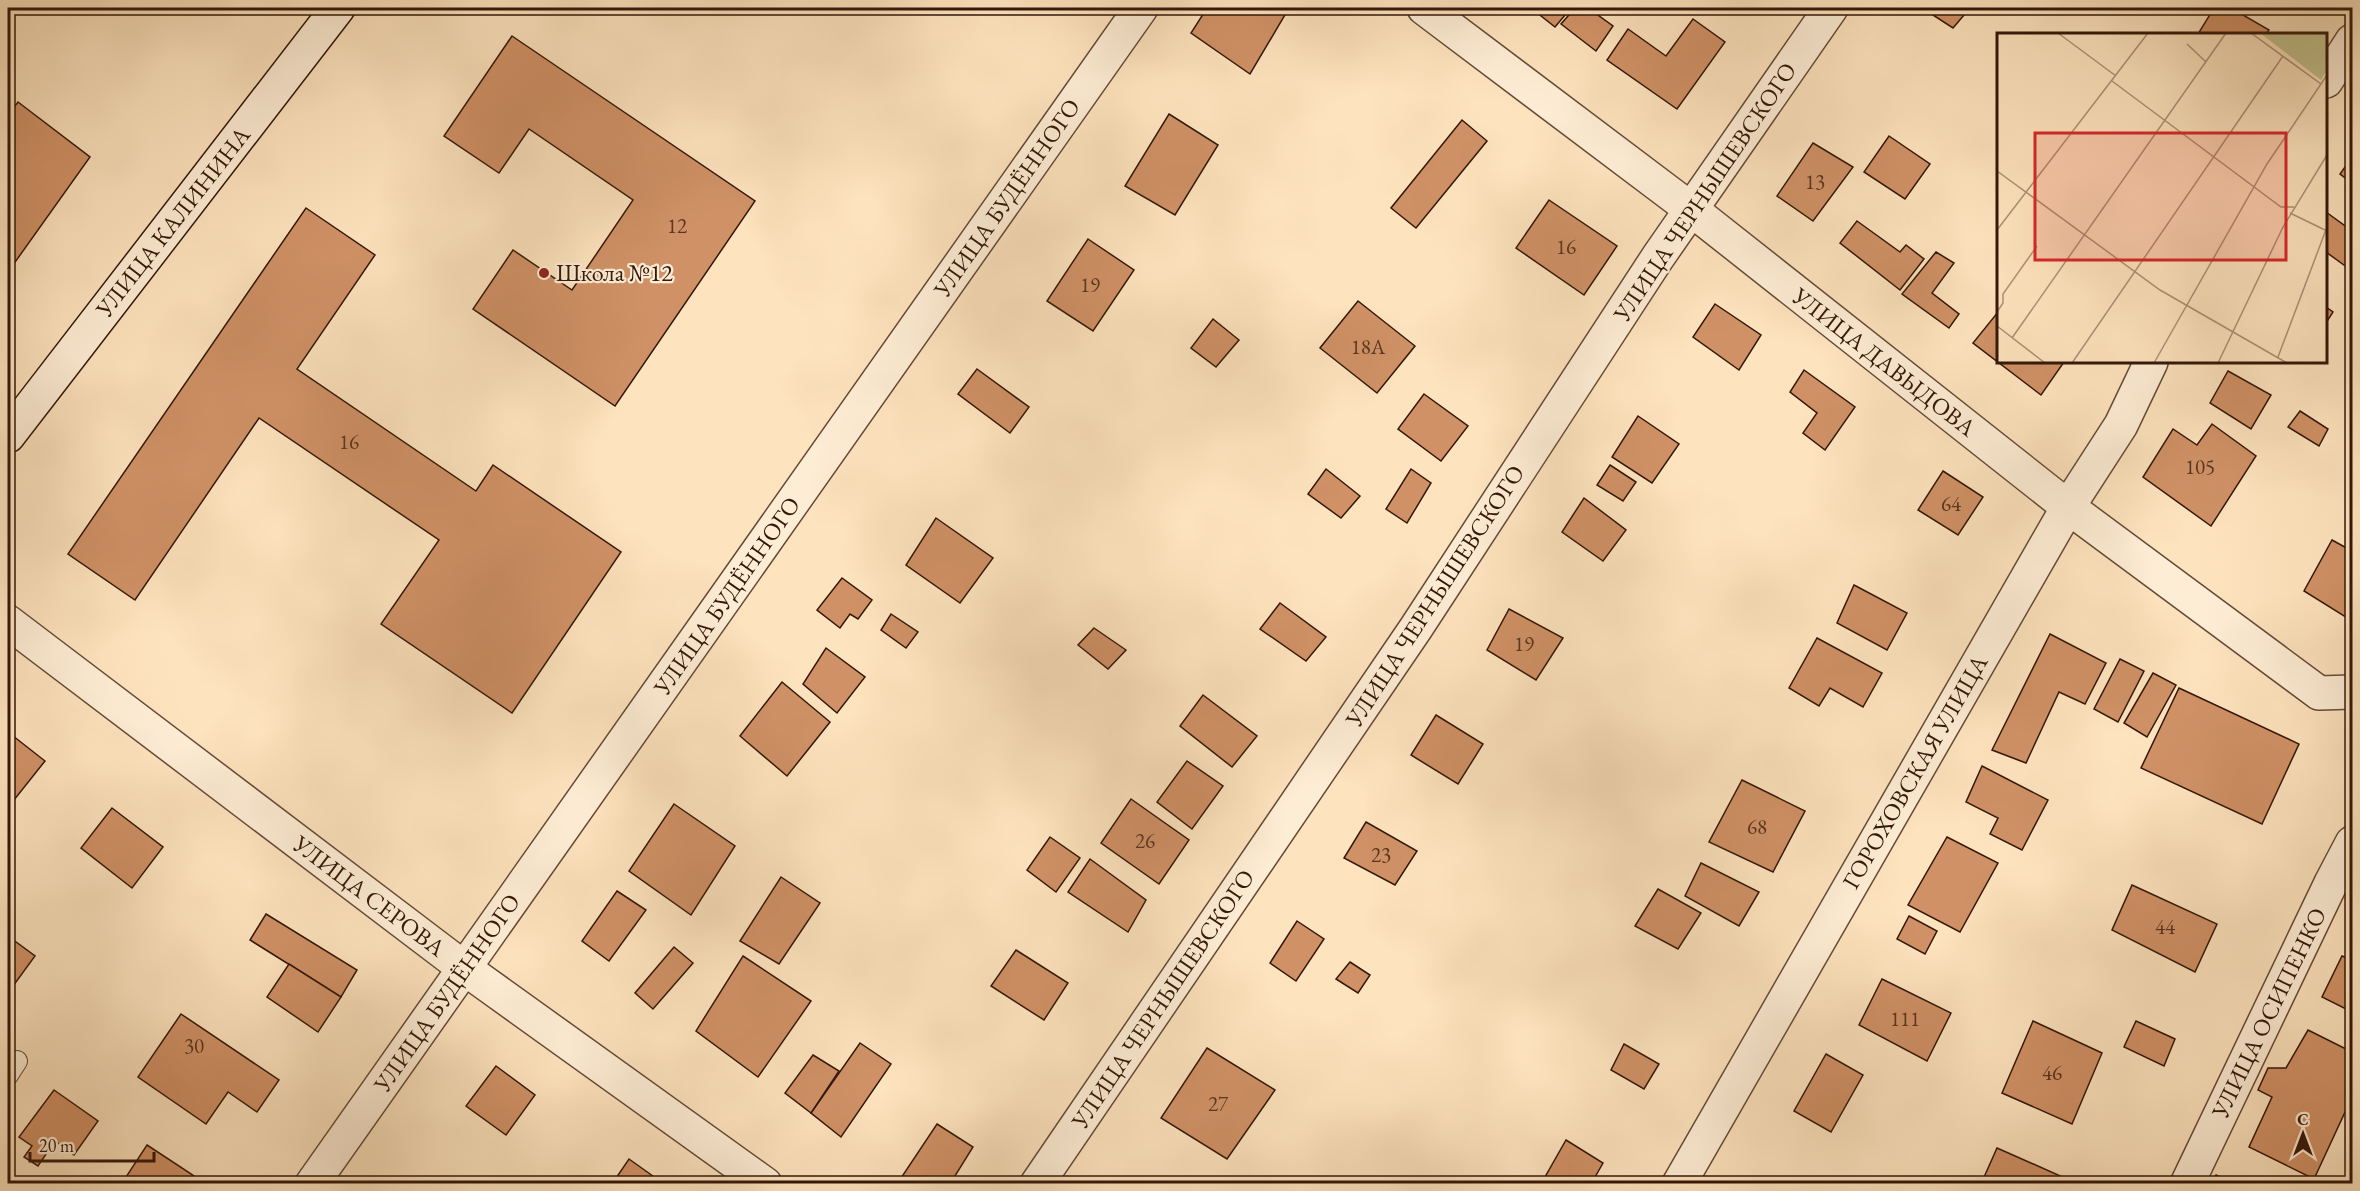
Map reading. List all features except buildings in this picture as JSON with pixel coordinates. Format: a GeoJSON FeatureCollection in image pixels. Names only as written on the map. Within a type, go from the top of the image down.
{"type":"FeatureCollection","features":[{"type":"Feature","properties":{"kind":"street","name":"УЛИЦА КАЛИНИНА"},"geometry":{"type":"LineString","coordinates":[[8,436],[338,8]]}},
{"type":"Feature","properties":{"kind":"street","name":"УЛИЦА БУДЁННОГО"},"geometry":{"type":"LineString","coordinates":[[312,1184],[1141,8]]}},
{"type":"Feature","properties":{"kind":"street","name":"УЛИЦА ДАВЫДОВА"},"geometry":{"type":"LineString","coordinates":[[1424,8],[1692,210],[2068,507],[2319,693],[2352,693]]}},
{"type":"Feature","properties":{"kind":"street","name":"УЛИЦА ЧЕРНЫШЕВСКОГО"},"geometry":{"type":"LineString","coordinates":[[1037,1184],[1416,628],[1658,257],[1831,8]]}},
{"type":"Feature","properties":{"kind":"street"},"geometry":{"type":"LineString","coordinates":[[2327,78],[2352,41]]}},
{"type":"Feature","properties":{"kind":"street","name":"ГОРОХОВСКАЯ УЛИЦА"},"geometry":{"type":"LineString","coordinates":[[1679,1184],[2068,507],[2121,425],[2151,363]]}},
{"type":"Feature","properties":{"kind":"street","name":"УЛИЦА СЕРОВА"},"geometry":{"type":"LineString","coordinates":[[8,622],[464,968],[765,1184]]}},
{"type":"Feature","properties":{"kind":"street","name":"УЛИЦА ОСИПЕНКО"},"geometry":{"type":"LineString","coordinates":[[2187,1184],[2352,843]]}},
{"type":"Feature","properties":{"kind":"place","name":"Школа №12"},"geometry":{"type":"Point","coordinates":[544,273]}}]}
